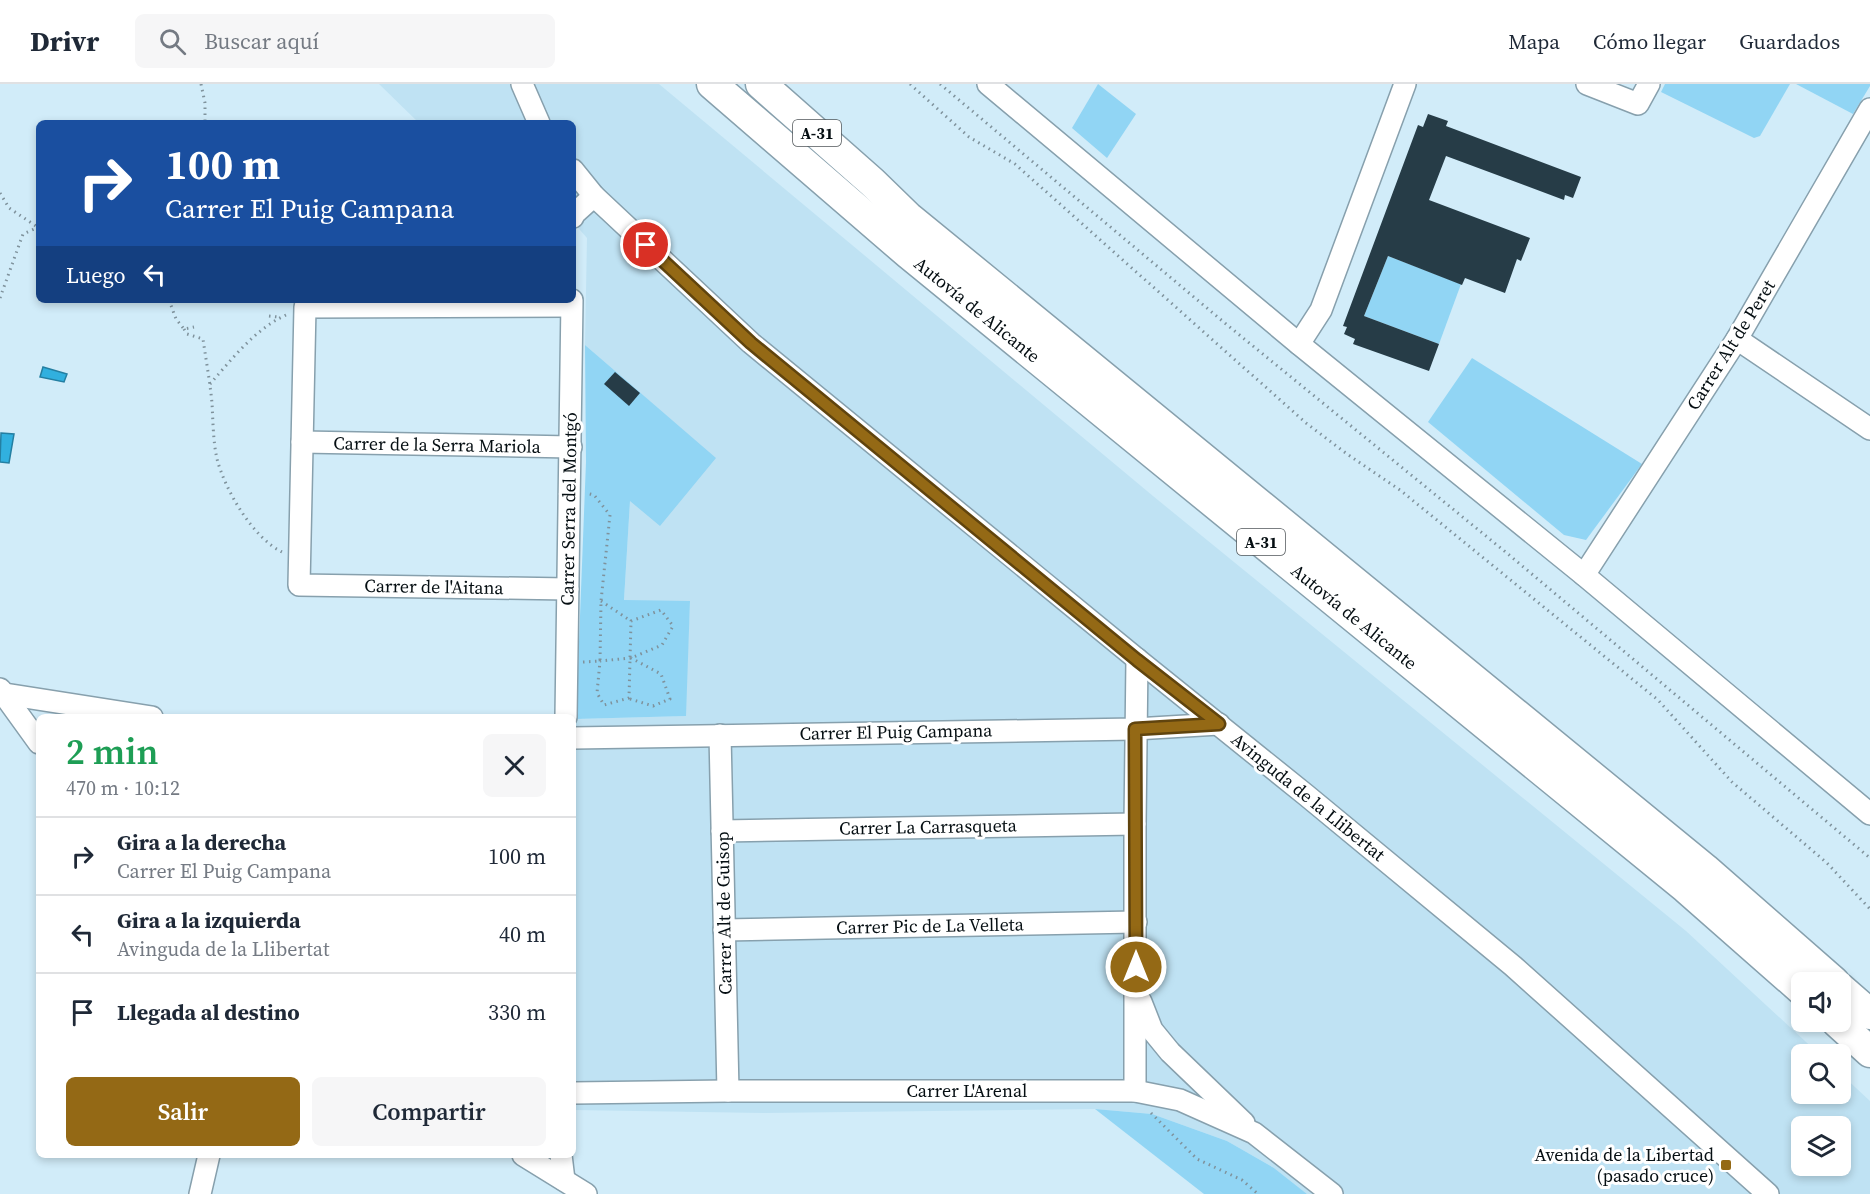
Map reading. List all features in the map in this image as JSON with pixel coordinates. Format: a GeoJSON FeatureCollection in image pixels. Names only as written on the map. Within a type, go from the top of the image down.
{"type":"FeatureCollection","features":[{"type":"Feature","properties":{"kind":"highway","name":"Autovía de Alicante"},"geometry":{"type":"LineString","coordinates":[[712,84],[909,254],[1686,888],[1791,980]]}},
{"type":"Feature","properties":{"kind":"highway","name":"Autovía de Alicante"},"geometry":{"type":"LineString","coordinates":[[761,84],[872,182],[908,217],[1696,861],[1823,972]]}},
{"type":"Feature","properties":{"kind":"highway"},"geometry":{"type":"LineString","coordinates":[[1851,998],[1870,1014]]}},
{"type":"Feature","properties":{"kind":"highway"},"geometry":{"type":"LineString","coordinates":[[1848,1032],[1870,1052]]}},
{"type":"Feature","properties":{"kind":"street"},"geometry":{"type":"LineString","coordinates":[[522,84],[538,120]]}},
{"type":"Feature","properties":{"kind":"street"},"geometry":{"type":"LineString","coordinates":[[988,84],[1299,344],[1584,575],[1870,814]]}},
{"type":"Feature","properties":{"kind":"street"},"geometry":{"type":"LineString","coordinates":[[1299,344],[1321,310],[1405,84]]}},
{"type":"Feature","properties":{"kind":"street"},"geometry":{"type":"LineString","coordinates":[[1587,84],[1638,104],[1649,84]]}},
{"type":"Feature","properties":{"kind":"street","name":"Carrer Alt de Peret"},"geometry":{"type":"LineString","coordinates":[[1584,575],[1737,339],[1870,109]]}},
{"type":"Feature","properties":{"kind":"street","name":"Avinguda de la Llibertat"},"geometry":{"type":"LineString","coordinates":[[576,174],[594,196],[751,343],[1513,966],[1768,1194]]}},
{"type":"Feature","properties":{"kind":"street"},"geometry":{"type":"LineString","coordinates":[[576,212],[594,196]]}},
{"type":"Feature","properties":{"kind":"street"},"geometry":{"type":"LineString","coordinates":[[300,556],[304,306],[572,303]]}},
{"type":"Feature","properties":{"kind":"street","name":"Carrer Serra del Montgó"},"geometry":{"type":"LineString","coordinates":[[566,714],[572,303]]}},
{"type":"Feature","properties":{"kind":"street"},"geometry":{"type":"LineString","coordinates":[[1737,339],[1870,429]]}},
{"type":"Feature","properties":{"kind":"street","name":"Carrer de la Serra Mariola"},"geometry":{"type":"LineString","coordinates":[[302,442],[571,447]]}},
{"type":"Feature","properties":{"kind":"street","name":"Carrer de l'Aitana"},"geometry":{"type":"LineString","coordinates":[[300,556],[299,585],[568,589]]}},
{"type":"Feature","properties":{"kind":"street"},"geometry":{"type":"LineString","coordinates":[[1135,1091],[1137,660]]}},
{"type":"Feature","properties":{"kind":"street"},"geometry":{"type":"LineString","coordinates":[[2,692],[134,714]]}},
{"type":"Feature","properties":{"kind":"street"},"geometry":{"type":"LineString","coordinates":[[2,692],[36,739]]}},
{"type":"Feature","properties":{"kind":"street","name":"Carrer El Puig Campana"},"geometry":{"type":"LineString","coordinates":[[576,738],[1135,729],[1219,724]]}},
{"type":"Feature","properties":{"kind":"street","name":"Carrer Alt de Guisop"},"geometry":{"type":"LineString","coordinates":[[720,735],[728,1090]]}},
{"type":"Feature","properties":{"kind":"street","name":"Carrer La Carrasqueta"},"geometry":{"type":"LineString","coordinates":[[722,831],[1135,824]]}},
{"type":"Feature","properties":{"kind":"street","name":"Carrer Pic de La Velleta"},"geometry":{"type":"LineString","coordinates":[[724,930],[1136,922]]}},
{"type":"Feature","properties":{"kind":"street"},"geometry":{"type":"LineString","coordinates":[[1136,991],[1152,1030],[1170,1052],[1254,1133]]}},
{"type":"Feature","properties":{"kind":"street"},"geometry":{"type":"LineString","coordinates":[[1170,1052],[1182,1081],[1180,1100]]}},
{"type":"Feature","properties":{"kind":"street","name":"Carrer L'Arenal"},"geometry":{"type":"LineString","coordinates":[[576,1093],[728,1090],[1135,1091],[1180,1100],[1254,1133],[1332,1194]]}},
{"type":"Feature","properties":{"kind":"street"},"geometry":{"type":"LineString","coordinates":[[201,1194],[208,1158]]}},
{"type":"Feature","properties":{"kind":"street"},"geometry":{"type":"LineString","coordinates":[[531,1158],[586,1194]]}},
{"type":"Feature","properties":{"kind":"street"},"geometry":{"type":"LineString","coordinates":[[561,1158],[564,1180]]}},
{"type":"Feature","properties":{"kind":"path"},"geometry":{"type":"LineString","coordinates":[[201,84],[206,103],[205,120]]}},
{"type":"Feature","properties":{"kind":"path"},"geometry":{"type":"LineString","coordinates":[[910,84],[969,137],[1015,164],[1306,423],[1400,490],[1658,700],[1732,782],[1827,863],[1870,909]]}},
{"type":"Feature","properties":{"kind":"path"},"geometry":{"type":"LineString","coordinates":[[940,84],[1226,324],[1508,554],[1870,858]]}},
{"type":"Feature","properties":{"kind":"path"},"geometry":{"type":"LineString","coordinates":[[0,193],[9,208],[36,226]]}},
{"type":"Feature","properties":{"kind":"path"},"geometry":{"type":"LineString","coordinates":[[0,298],[23,234],[36,228]]}},
{"type":"Feature","properties":{"kind":"path"},"geometry":{"type":"LineString","coordinates":[[170,303],[176,319],[187,334],[203,339],[210,384],[216,456],[222,474],[238,505],[258,534],[280,551],[300,556]]}},
{"type":"Feature","properties":{"kind":"path"},"geometry":{"type":"LineString","coordinates":[[210,384],[261,330],[280,317],[304,306]]}},
{"type":"Feature","properties":{"kind":"path"},"geometry":{"type":"LineString","coordinates":[[269,316],[280,317]]}},
{"type":"Feature","properties":{"kind":"path"},"geometry":{"type":"LineString","coordinates":[[184,329],[194,327]]}},
{"type":"Feature","properties":{"kind":"path"},"geometry":{"type":"LineString","coordinates":[[570,489],[594,495],[610,515],[597,693],[604,705],[629,698],[653,706],[670,699],[661,674],[631,658]]}},
{"type":"Feature","properties":{"kind":"path"},"geometry":{"type":"LineString","coordinates":[[602,601],[631,621]]}},
{"type":"Feature","properties":{"kind":"path"},"geometry":{"type":"LineString","coordinates":[[567,662],[631,658],[662,645],[673,626],[661,610],[631,621]]}},
{"type":"Feature","properties":{"kind":"path"},"geometry":{"type":"LineString","coordinates":[[629,698],[631,621]]}},
{"type":"Feature","properties":{"kind":"path"},"geometry":{"type":"LineString","coordinates":[[1152,1114],[1197,1159],[1242,1180],[1258,1194]]}},
{"type":"Feature","properties":{"kind":"shaded area"},"geometry":{"type":"Polygon","coordinates":[[[379,84],[659,84],[1153,496],[1686,931],[1791,1028],[1791,1032],[1795,1032],[1808,1044],[1791,1044],[1791,1104],[1851,1104],[1851,1083],[1870,1101],[1870,1194],[1307,1194],[1274,1168],[1227,1141],[1152,1114],[1095,1109],[764,1113],[576,1110],[576,719],[685,716],[690,601],[624,601],[630,500],[715,458],[585,345],[587,238],[576,225],[576,120],[416,120],[379,84]]]}},
{"type":"Feature","properties":{"kind":"shaded area"},"geometry":{"type":"Polygon","coordinates":[[[1098,84],[1136,114],[1107,158],[1072,128],[1098,84]]]}},
{"type":"Feature","properties":{"kind":"shaded area"},"geometry":{"type":"Polygon","coordinates":[[[1665,84],[1790,84],[1760,136],[1754,138],[1661,92],[1665,84]]]}},
{"type":"Feature","properties":{"kind":"shaded area"},"geometry":{"type":"Polygon","coordinates":[[[1796,84],[1870,84],[1870,86],[1853,114],[1796,84]]]}},
{"type":"Feature","properties":{"kind":"shaded area"},"geometry":{"type":"Polygon","coordinates":[[[1388,256],[1461,284],[1439,344],[1364,316],[1388,256]]]}},
{"type":"Feature","properties":{"kind":"shaded area"},"geometry":{"type":"Polygon","coordinates":[[[585,345],[716,458],[660,526],[630,501],[624,600],[690,601],[686,716],[576,719],[586,462],[585,345]]]}},
{"type":"Feature","properties":{"kind":"shaded area"},"geometry":{"type":"Polygon","coordinates":[[[1472,358],[1642,464],[1586,540],[1564,535],[1428,422],[1472,358]]]}},
{"type":"Feature","properties":{"kind":"shaded area"},"geometry":{"type":"Polygon","coordinates":[[[43,367],[67,374],[64,382],[40,377],[43,367]]]}},
{"type":"Feature","properties":{"kind":"shaded area"},"geometry":{"type":"Polygon","coordinates":[[[1,433],[14,434],[9,463],[0,462],[1,433]]]}},
{"type":"Feature","properties":{"kind":"shaded area"},"geometry":{"type":"Polygon","coordinates":[[[1095,1109],[1152,1114],[1227,1141],[1274,1168],[1307,1194],[1204,1194],[1095,1109]]]}},
{"type":"Feature","properties":{"kind":"building"},"geometry":{"type":"Polygon","coordinates":[[[1428,114],[1448,121],[1446,126],[1581,177],[1573,198],[1565,195],[1564,200],[1446,156],[1429,200],[1530,238],[1521,261],[1517,259],[1505,293],[1465,278],[1462,285],[1388,256],[1364,316],[1439,344],[1429,371],[1353,344],[1355,339],[1344,334],[1347,327],[1343,326],[1418,125],[1423,127],[1428,114]]]}},
{"type":"Feature","properties":{"kind":"building"},"geometry":{"type":"Polygon","coordinates":[[[615,372],[640,393],[629,406],[604,384],[615,372]]]}},
{"type":"Feature","properties":{"kind":"place","name":"Avenida de la Libertad (pasado cruce)"},"geometry":{"type":"Point","coordinates":[1726,1165]}},
{"type":"Feature","properties":{"kind":"route"},"geometry":{"type":"LineString","coordinates":[[646,245],[751,343],[1137,660],[1219,724],[1135,729],[1136,967]]}}]}
